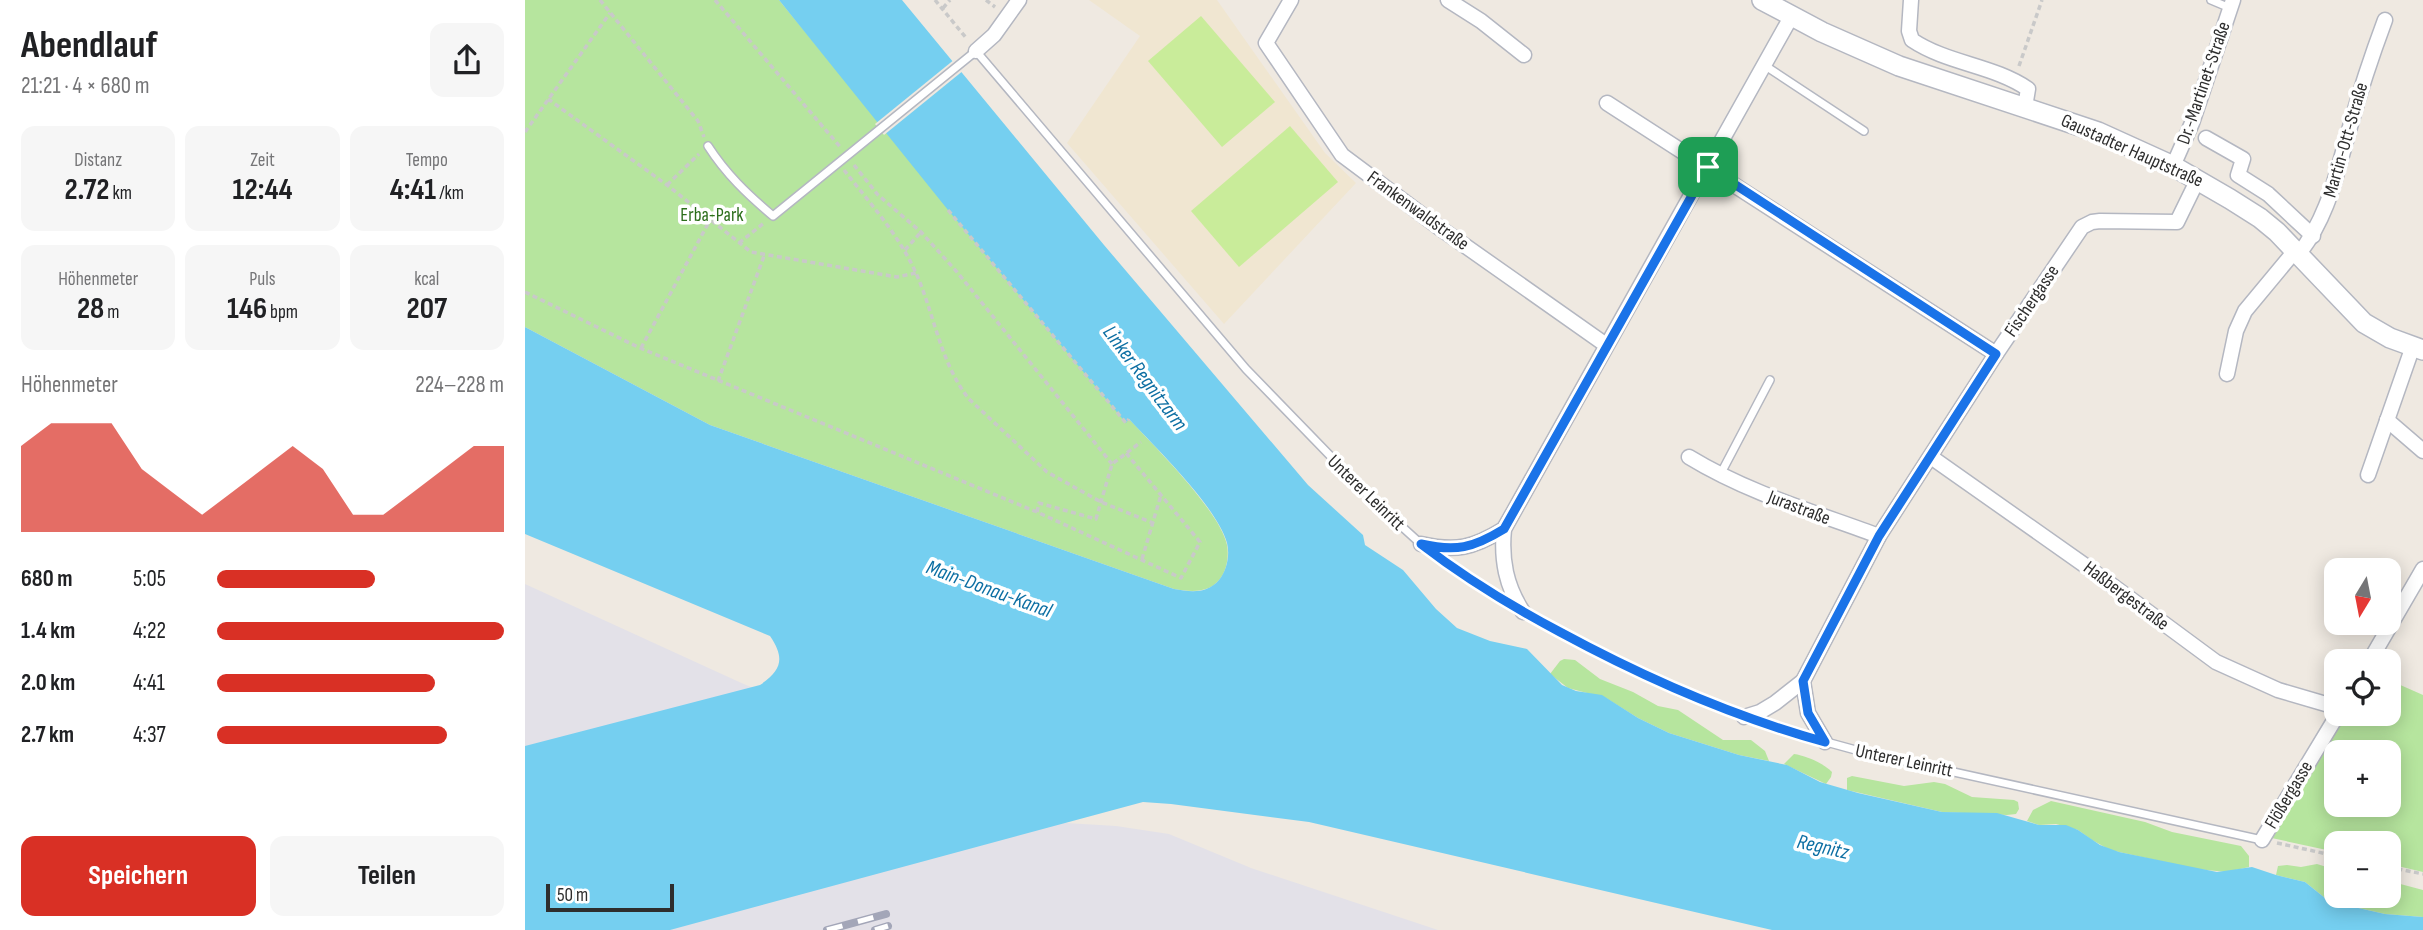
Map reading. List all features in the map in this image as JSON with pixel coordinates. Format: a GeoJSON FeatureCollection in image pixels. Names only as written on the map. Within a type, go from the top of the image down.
{"type":"FeatureCollection","features":[{"type":"Feature","properties":{"kind":"street"},"geometry":{"type":"LineString","coordinates":[[976,51],[994,35],[1019,0]]}},
{"type":"Feature","properties":{"kind":"street","name":"Frankenwaldstraße"},"geometry":{"type":"LineString","coordinates":[[1291,0],[1266,43],[1342,155],[1606,345]]}},
{"type":"Feature","properties":{"kind":"street"},"geometry":{"type":"LineString","coordinates":[[1448,0],[1481,20],[1524,55]]}},
{"type":"Feature","properties":{"kind":"street","name":"Gaustadter Hauptstraße"},"geometry":{"type":"LineString","coordinates":[[1762,0],[1902,67],[2098,132],[2173,166],[2260,218],[2364,323],[2390,338],[2418,348]]}},
{"type":"Feature","properties":{"kind":"street"},"geometry":{"type":"LineString","coordinates":[[1911,0],[1909,31],[1912,40],[1944,57],[2014,80],[2028,89],[2025,107]]}},
{"type":"Feature","properties":{"kind":"street","name":"Dr.-Martinet-Straße"},"geometry":{"type":"LineString","coordinates":[[2173,166],[2189,131],[2231,4]]}},
{"type":"Feature","properties":{"kind":"street"},"geometry":{"type":"LineString","coordinates":[[1523,612],[1514,598],[1506,576],[1502,548],[1504,529],[1791,16]]}},
{"type":"Feature","properties":{"kind":"street","name":"Martin-Ott-Straße"},"geometry":{"type":"LineString","coordinates":[[2227,374],[2236,331],[2245,311],[2313,236],[2326,208],[2366,71],[2385,20]]}},
{"type":"Feature","properties":{"kind":"street"},"geometry":{"type":"LineString","coordinates":[[1607,103],[1996,354]]}},
{"type":"Feature","properties":{"kind":"street","name":"Gaustadter Hauptstraße"},"geometry":{"type":"LineString","coordinates":[[2206,138],[2243,159],[2238,175],[2269,194],[2313,236]]}},
{"type":"Feature","properties":{"kind":"street","name":"Fischergasse"},"geometry":{"type":"LineString","coordinates":[[1744,717],[1775,703],[1803,681],[1879,536],[1996,354],[2082,228],[2096,221],[2177,222],[2198,180]]}},
{"type":"Feature","properties":{"kind":"street"},"geometry":{"type":"LineString","coordinates":[[2368,475],[2387,420],[2418,348]]}},
{"type":"Feature","properties":{"kind":"street"},"geometry":{"type":"LineString","coordinates":[[2387,420],[2423,451]]}},
{"type":"Feature","properties":{"kind":"street","name":"Jurastraße"},"geometry":{"type":"LineString","coordinates":[[1689,457],[1720,476],[1796,508],[1879,536]]}},
{"type":"Feature","properties":{"kind":"street","name":"Haßbergestraße"},"geometry":{"type":"LineString","coordinates":[[1931,457],[2216,662],[2278,690],[2324,703]]}},
{"type":"Feature","properties":{"kind":"street"},"geometry":{"type":"LineString","coordinates":[[1421,544],[1440,548],[1467,547],[1478,545],[1504,529]]}},
{"type":"Feature","properties":{"kind":"street"},"geometry":{"type":"LineString","coordinates":[[2376,649],[2423,569]]}},
{"type":"Feature","properties":{"kind":"street"},"geometry":{"type":"LineString","coordinates":[[1803,681],[1808,713],[1825,742]]}},
{"type":"Feature","properties":{"kind":"street","name":"Flößergasse"},"geometry":{"type":"LineString","coordinates":[[2262,840],[2331,726]]}},
{"type":"Feature","properties":{"kind":"lane"},"geometry":{"type":"LineString","coordinates":[[2211,0],[2231,4]]}},
{"type":"Feature","properties":{"kind":"lane"},"geometry":{"type":"LineString","coordinates":[[708,146],[725,172],[773,216],[976,51]]}},
{"type":"Feature","properties":{"kind":"lane","name":"Unterer Leinritt"},"geometry":{"type":"LineString","coordinates":[[976,51],[1246,369],[1335,463],[1421,544],[1466,578],[1621,665],[1679,692],[1744,717],[1825,742],[2262,840]]}},
{"type":"Feature","properties":{"kind":"lane"},"geometry":{"type":"LineString","coordinates":[[1763,65],[1864,131]]}},
{"type":"Feature","properties":{"kind":"lane"},"geometry":{"type":"LineString","coordinates":[[1720,476],[1770,380]]}},
{"type":"Feature","properties":{"kind":"path"},"geometry":{"type":"LineString","coordinates":[[600,0],[698,121],[708,146],[667,185]]}},
{"type":"Feature","properties":{"kind":"path"},"geometry":{"type":"LineString","coordinates":[[715,0],[851,153],[861,176],[878,195],[921,232],[965,282],[1112,464]]}},
{"type":"Feature","properties":{"kind":"path"},"geometry":{"type":"LineString","coordinates":[[935,0],[976,51]]}},
{"type":"Feature","properties":{"kind":"path"},"geometry":{"type":"LineString","coordinates":[[943,8],[950,0]]}},
{"type":"Feature","properties":{"kind":"path"},"geometry":{"type":"LineString","coordinates":[[2014,80],[2042,0]]}},
{"type":"Feature","properties":{"kind":"path"},"geometry":{"type":"LineString","coordinates":[[525,132],[610,13]]}},
{"type":"Feature","properties":{"kind":"path"},"geometry":{"type":"LineString","coordinates":[[548,99],[667,185],[751,252],[897,277],[916,273]]}},
{"type":"Feature","properties":{"kind":"path"},"geometry":{"type":"LineString","coordinates":[[838,163],[905,250],[952,371],[969,399],[1047,472],[1101,502],[1153,523]]}},
{"type":"Feature","properties":{"kind":"path"},"geometry":{"type":"LineString","coordinates":[[948,210],[1126,423],[1129,418]]}},
{"type":"Feature","properties":{"kind":"path"},"geometry":{"type":"LineString","coordinates":[[739,243],[773,216]]}},
{"type":"Feature","properties":{"kind":"path"},"geometry":{"type":"LineString","coordinates":[[641,348],[710,220]]}},
{"type":"Feature","properties":{"kind":"path"},"geometry":{"type":"LineString","coordinates":[[905,250],[921,232]]}},
{"type":"Feature","properties":{"kind":"path"},"geometry":{"type":"LineString","coordinates":[[718,381],[764,256]]}},
{"type":"Feature","properties":{"kind":"path"},"geometry":{"type":"LineString","coordinates":[[525,292],[641,348],[1037,512],[1181,578],[1200,542],[1126,453]]}},
{"type":"Feature","properties":{"kind":"path"},"geometry":{"type":"LineString","coordinates":[[1037,512],[1039,503],[1096,519],[1112,464],[1141,442]]}},
{"type":"Feature","properties":{"kind":"path"},"geometry":{"type":"LineString","coordinates":[[1142,559],[1161,495]]}},
{"type":"Feature","properties":{"kind":"path"},"geometry":{"type":"LineString","coordinates":[[2262,840],[2324,853]]}},
{"type":"Feature","properties":{"kind":"path"},"geometry":{"type":"LineString","coordinates":[[2401,869],[2423,874]]}},
{"type":"Feature","properties":{"kind":"shaded area"},"geometry":{"type":"Polygon","coordinates":[[[1089,0],[1217,0],[1325,153],[1356,183],[1224,324],[1067,143],[1140,36],[1089,0]]]}},
{"type":"Feature","properties":{"kind":"shaded area"},"geometry":{"type":"Polygon","coordinates":[[[525,584],[737,681],[1066,823],[1116,826],[1169,834],[1251,868],[1438,930],[525,930],[525,584]]]}},
{"type":"Feature","properties":{"kind":"green space","name":"Erba-Park"},"geometry":{"type":"Polygon","coordinates":[[[525,0],[779,0],[1126,422],[1129,419],[1200,497],[1222,531],[1227,545],[1224,573],[1217,582],[1200,590],[1174,589],[710,425],[525,327],[525,0]]]}},
{"type":"Feature","properties":{"kind":"green space"},"geometry":{"type":"Polygon","coordinates":[[[1201,16],[1275,102],[1222,147],[1148,61],[1201,16]]]}},
{"type":"Feature","properties":{"kind":"green space"},"geometry":{"type":"Polygon","coordinates":[[[1290,126],[1338,182],[1239,267],[1191,211],[1290,126]]]}},
{"type":"Feature","properties":{"kind":"green space"},"geometry":{"type":"Polygon","coordinates":[[[1564,659],[1575,660],[1600,679],[1633,692],[1658,706],[1678,710],[1723,740],[1751,740],[1765,751],[1769,761],[1739,755],[1669,733],[1606,698],[1568,688],[1550,674],[1564,659]]]}},
{"type":"Feature","properties":{"kind":"green space"},"geometry":{"type":"Polygon","coordinates":[[[2401,685],[2423,695],[2423,872],[2401,867],[2401,831],[2324,831],[2324,849],[2267,837],[2324,745],[2324,817],[2401,817],[2401,740],[2327,740],[2336,726],[2401,726],[2401,685]]]}},
{"type":"Feature","properties":{"kind":"green space"},"geometry":{"type":"Polygon","coordinates":[[[1794,754],[1815,760],[1832,772],[1826,784],[1784,764],[1794,754]]]}},
{"type":"Feature","properties":{"kind":"green space"},"geometry":{"type":"Polygon","coordinates":[[[1852,776],[1904,786],[1934,782],[1945,784],[1972,797],[2014,800],[2018,802],[2019,809],[2016,814],[2007,815],[1942,812],[1847,790],[1847,778],[1852,776]]]}},
{"type":"Feature","properties":{"kind":"green space"},"geometry":{"type":"Polygon","coordinates":[[[2051,801],[2145,822],[2172,832],[2241,846],[2249,856],[2249,867],[2227,872],[2196,869],[2110,850],[2078,830],[2027,821],[2033,810],[2051,801]]]}},
{"type":"Feature","properties":{"kind":"green space"},"geometry":{"type":"Polygon","coordinates":[[[2317,864],[2324,866],[2324,897],[2305,882],[2276,875],[2278,866],[2301,867],[2317,864]]]}},
{"type":"Feature","properties":{"kind":"green space"},"geometry":{"type":"Polygon","coordinates":[[[2401,884],[2423,890],[2423,917],[2385,914],[2358,908],[2401,908],[2401,884]]]}},
{"type":"Feature","properties":{"kind":"water"},"geometry":{"type":"Polygon","coordinates":[[[779,0],[902,0],[1104,245],[1308,485],[1363,535],[1365,545],[1403,570],[1436,609],[1457,628],[1490,641],[1527,649],[1562,685],[1576,691],[1602,695],[1638,718],[1669,733],[1739,755],[1787,765],[1820,782],[1942,812],[1997,813],[2039,825],[2066,825],[2100,845],[2119,852],[2217,872],[2252,867],[2305,882],[2324,897],[2324,908],[2358,908],[2385,914],[2423,917],[2423,930],[1772,930],[1309,822],[1143,802],[670,930],[525,930],[525,746],[760,685],[777,669],[779,657],[770,636],[525,534],[525,327],[710,425],[1174,589],[1204,590],[1214,585],[1222,576],[1226,567],[1227,543],[1199,496],[1129,419],[1126,423],[948,210],[779,0]]]}},
{"type":"Feature","properties":{"kind":"pier"},"geometry":{"type":"Polygon","coordinates":[[[955,59],[964,70],[884,135],[875,124],[955,59]]]}},
{"type":"Feature","properties":{"kind":"railway"},"geometry":{"type":"LineString","coordinates":[[827,930],[886,914]]}},
{"type":"Feature","properties":{"kind":"railway"},"geometry":{"type":"LineString","coordinates":[[875,930],[888,926]]}},
{"type":"Feature","properties":{"kind":"route"},"geometry":{"type":"LineString","coordinates":[[1708,167],[1996,354],[1865,559],[1803,681],[1808,713],[1825,742],[1744,717],[1679,692],[1621,665],[1466,578],[1421,544],[1456,549],[1478,545],[1504,529],[1595,363],[1708,167]]}},
{"type":"Feature","properties":{"kind":"water label","name":"Linker Regnitzarm"},"geometry":{"type":"Point","coordinates":[1145,378]}},
{"type":"Feature","properties":{"kind":"water label","name":"Main-Donau-Kanal"},"geometry":{"type":"Point","coordinates":[989,589]}},
{"type":"Feature","properties":{"kind":"water label","name":"Regnitz"},"geometry":{"type":"Point","coordinates":[1823,847]}}]}
